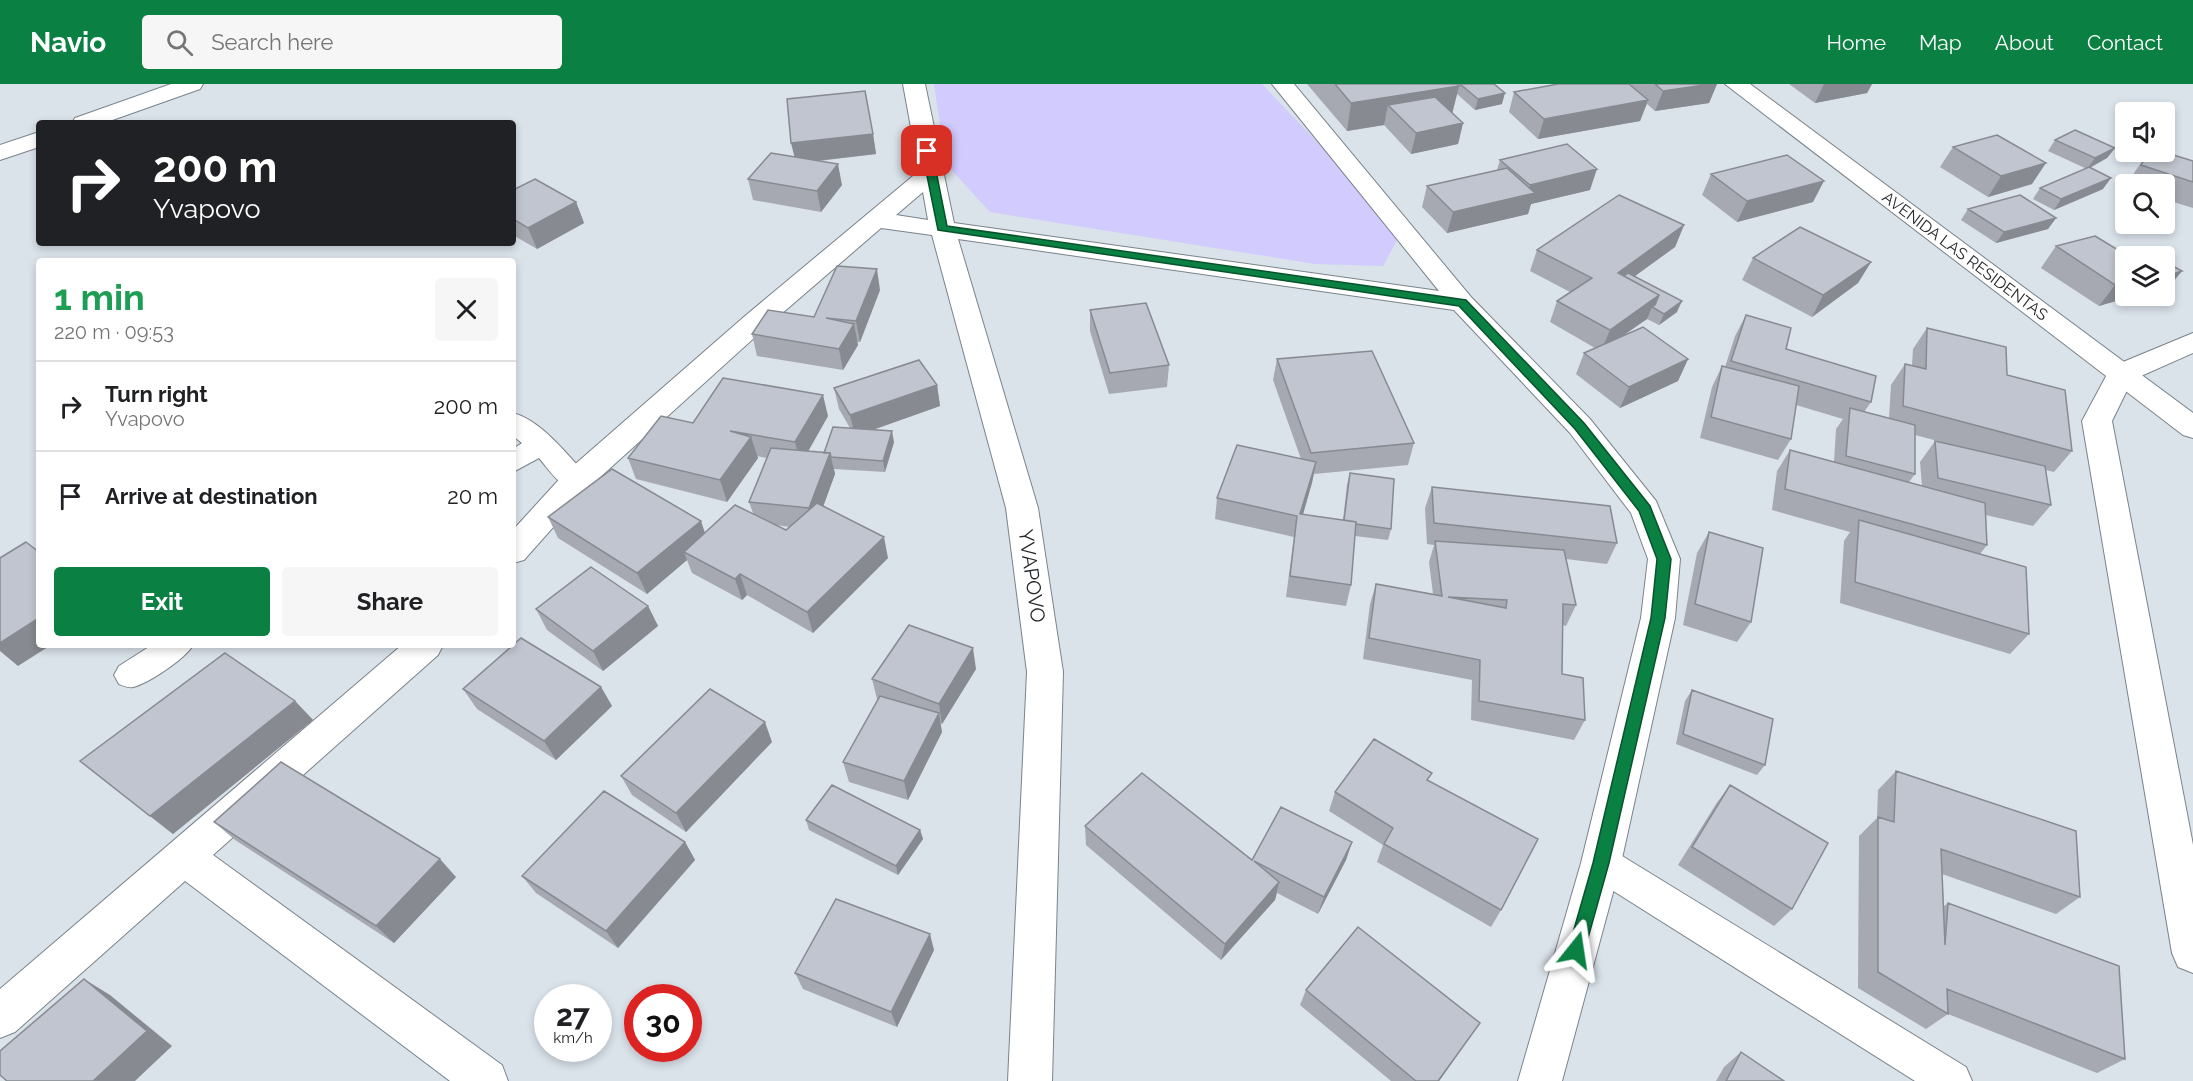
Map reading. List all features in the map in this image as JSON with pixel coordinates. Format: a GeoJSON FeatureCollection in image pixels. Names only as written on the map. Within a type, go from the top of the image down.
{"type":"FeatureCollection","features":[{"type":"Feature","properties":{"kind":"street"},"geometry":{"type":"LineString","coordinates":[[91,120],[189,84]]}},
{"type":"Feature","properties":{"kind":"street","name":"YVAPOVO"},"geometry":{"type":"LineString","coordinates":[[914,84],[942,228],[1022,508],[1045,672],[1030,1081]]}},
{"type":"Feature","properties":{"kind":"street"},"geometry":{"type":"LineString","coordinates":[[1283,84],[1462,303],[1580,426],[1645,509],[1664,559],[1658,618],[1601,863],[1540,1081]]}},
{"type":"Feature","properties":{"kind":"street","name":"AVENIDA LAS RESIDENTAS"},"geometry":{"type":"LineString","coordinates":[[1736,84],[2193,428]]}},
{"type":"Feature","properties":{"kind":"street"},"geometry":{"type":"LineString","coordinates":[[0,153],[36,140]]}},
{"type":"Feature","properties":{"kind":"street"},"geometry":{"type":"LineString","coordinates":[[516,548],[576,481],[932,173]]}},
{"type":"Feature","properties":{"kind":"street"},"geometry":{"type":"LineString","coordinates":[[876,220],[1462,303]]}},
{"type":"Feature","properties":{"kind":"street"},"geometry":{"type":"LineString","coordinates":[[2193,342],[2121,374],[2097,421],[2193,953]]}},
{"type":"Feature","properties":{"kind":"street"},"geometry":{"type":"LineString","coordinates":[[0,1017],[423,648]]}},
{"type":"Feature","properties":{"kind":"street"},"geometry":{"type":"LineString","coordinates":[[184,856],[486,1081]]}},
{"type":"Feature","properties":{"kind":"lane"},"geometry":{"type":"LineString","coordinates":[[516,424],[541,444],[576,481]]}},
{"type":"Feature","properties":{"kind":"lane"},"geometry":{"type":"LineString","coordinates":[[516,460],[541,444]]}},
{"type":"Feature","properties":{"kind":"lane"},"geometry":{"type":"LineString","coordinates":[[130,675],[172,648]]}},
{"type":"Feature","properties":{"kind":"lane"},"geometry":{"type":"LineString","coordinates":[[1601,863],[1952,1081]]}},
{"type":"Feature","properties":{"kind":"shaded area"},"geometry":{"type":"Polygon","coordinates":[[[934,84],[1262,84],[1402,231],[1383,266],[1315,264],[990,212],[946,164],[934,84]]]}},
{"type":"Feature","properties":{"kind":"building"},"geometry":{"type":"Polygon","coordinates":[[[1335,84],[1457,84],[1459,86],[1351,103],[1335,84]]]}},
{"type":"Feature","properties":{"kind":"building"},"geometry":{"type":"Polygon","coordinates":[[[1460,84],[1494,84],[1505,93],[1478,99],[1460,84]]]}},
{"type":"Feature","properties":{"kind":"building"},"geometry":{"type":"Polygon","coordinates":[[[1558,84],[1629,84],[1648,100],[1544,119],[1514,92],[1558,84]]]}},
{"type":"Feature","properties":{"kind":"building"},"geometry":{"type":"Polygon","coordinates":[[[1655,84],[1711,84],[1663,91],[1655,84]]]}},
{"type":"Feature","properties":{"kind":"building"},"geometry":{"type":"Polygon","coordinates":[[[865,91],[873,134],[791,143],[787,99],[865,91]]]}},
{"type":"Feature","properties":{"kind":"building"},"geometry":{"type":"Polygon","coordinates":[[[1435,97],[1463,123],[1416,133],[1388,105],[1435,97]]]}},
{"type":"Feature","properties":{"kind":"building"},"geometry":{"type":"Polygon","coordinates":[[[2075,130],[2115,148],[2095,158],[2055,140],[2075,130]]]}},
{"type":"Feature","properties":{"kind":"building"},"geometry":{"type":"Polygon","coordinates":[[[1997,135],[2046,163],[2001,176],[1953,147],[1997,135]]]}},
{"type":"Feature","properties":{"kind":"building"},"geometry":{"type":"Polygon","coordinates":[[[1567,144],[1597,169],[1530,185],[1500,160],[1567,144]]]}},
{"type":"Feature","properties":{"kind":"building"},"geometry":{"type":"Polygon","coordinates":[[[771,153],[838,164],[817,191],[748,179],[771,153]]]}},
{"type":"Feature","properties":{"kind":"building"},"geometry":{"type":"Polygon","coordinates":[[[1787,155],[1824,181],[1747,201],[1711,174],[1787,155]]]}},
{"type":"Feature","properties":{"kind":"building"},"geometry":{"type":"Polygon","coordinates":[[[2175,155],[2193,161],[2193,182],[2175,176],[2175,174],[2141,165],[2143,162],[2175,162],[2175,155]]]}},
{"type":"Feature","properties":{"kind":"building"},"geometry":{"type":"Polygon","coordinates":[[[2089,167],[2111,178],[2061,199],[2040,188],[2089,167]]]}},
{"type":"Feature","properties":{"kind":"building"},"geometry":{"type":"Polygon","coordinates":[[[1507,168],[1535,193],[1453,212],[1427,186],[1507,168]]]}},
{"type":"Feature","properties":{"kind":"building"},"geometry":{"type":"Polygon","coordinates":[[[535,179],[576,202],[528,228],[516,221],[516,188],[535,179]]]}},
{"type":"Feature","properties":{"kind":"building"},"geometry":{"type":"Polygon","coordinates":[[[1619,195],[1684,225],[1618,273],[1659,295],[1610,330],[1557,301],[1592,278],[1537,250],[1619,195]]]}},
{"type":"Feature","properties":{"kind":"building"},"geometry":{"type":"Polygon","coordinates":[[[2020,195],[2056,218],[2004,232],[1968,209],[2020,195]]]}},
{"type":"Feature","properties":{"kind":"building"},"geometry":{"type":"Polygon","coordinates":[[[1800,227],[1871,262],[1823,295],[1753,258],[1800,227]]]}},
{"type":"Feature","properties":{"kind":"building"},"geometry":{"type":"Polygon","coordinates":[[[2095,236],[2115,248],[2115,285],[2056,246],[2095,236]]]}},
{"type":"Feature","properties":{"kind":"building"},"geometry":{"type":"Polygon","coordinates":[[[837,266],[877,269],[856,321],[826,318],[854,324],[839,349],[752,334],[768,310],[814,317],[837,266]]]}},
{"type":"Feature","properties":{"kind":"building"},"geometry":{"type":"Polygon","coordinates":[[[1628,273],[1682,301],[1664,314],[1652,307],[1659,295],[1624,276],[1628,273]]]}},
{"type":"Feature","properties":{"kind":"building"},"geometry":{"type":"Polygon","coordinates":[[[1146,303],[1169,365],[1110,373],[1090,310],[1146,303]]]}},
{"type":"Feature","properties":{"kind":"building"},"geometry":{"type":"Polygon","coordinates":[[[1746,315],[1791,328],[1786,349],[1876,376],[1871,402],[1731,361],[1746,315]]]}},
{"type":"Feature","properties":{"kind":"building"},"geometry":{"type":"Polygon","coordinates":[[[1643,327],[1688,359],[1629,387],[1584,353],[1643,327]]]}},
{"type":"Feature","properties":{"kind":"building"},"geometry":{"type":"Polygon","coordinates":[[[1927,328],[2006,347],[2007,375],[2065,390],[2072,451],[1903,406],[1905,364],[1926,369],[1927,328]]]}},
{"type":"Feature","properties":{"kind":"building"},"geometry":{"type":"Polygon","coordinates":[[[1372,351],[1414,443],[1311,453],[1277,359],[1372,351]]]}},
{"type":"Feature","properties":{"kind":"building"},"geometry":{"type":"Polygon","coordinates":[[[919,360],[937,385],[850,415],[834,388],[919,360]]]}},
{"type":"Feature","properties":{"kind":"building"},"geometry":{"type":"Polygon","coordinates":[[[1722,366],[1799,386],[1791,439],[1711,417],[1722,366]]]}},
{"type":"Feature","properties":{"kind":"building"},"geometry":{"type":"Polygon","coordinates":[[[723,378],[823,395],[795,442],[730,431],[751,437],[720,480],[628,458],[661,416],[693,423],[723,378]]]}},
{"type":"Feature","properties":{"kind":"building"},"geometry":{"type":"Polygon","coordinates":[[[1850,408],[1915,425],[1915,474],[1846,456],[1850,408]]]}},
{"type":"Feature","properties":{"kind":"building"},"geometry":{"type":"Polygon","coordinates":[[[833,427],[892,431],[883,461],[831,457],[830,453],[824,453],[833,427]]]}},
{"type":"Feature","properties":{"kind":"building"},"geometry":{"type":"Polygon","coordinates":[[[1935,441],[2045,466],[2051,505],[1938,478],[1935,441]]]}},
{"type":"Feature","properties":{"kind":"building"},"geometry":{"type":"Polygon","coordinates":[[[1237,445],[1316,462],[1300,514],[1356,522],[1351,585],[1290,576],[1297,516],[1217,498],[1237,445]]]}},
{"type":"Feature","properties":{"kind":"building"},"geometry":{"type":"Polygon","coordinates":[[[771,448],[830,453],[809,508],[749,502],[771,448]]]}},
{"type":"Feature","properties":{"kind":"building"},"geometry":{"type":"Polygon","coordinates":[[[1790,450],[1985,503],[1987,545],[1785,489],[1790,450]]]}},
{"type":"Feature","properties":{"kind":"building"},"geometry":{"type":"Polygon","coordinates":[[[612,469],[701,521],[637,573],[548,517],[612,469]]]}},
{"type":"Feature","properties":{"kind":"building"},"geometry":{"type":"Polygon","coordinates":[[[1350,473],[1394,479],[1391,529],[1344,520],[1350,473]]]}},
{"type":"Feature","properties":{"kind":"building"},"geometry":{"type":"Polygon","coordinates":[[[1432,487],[1610,506],[1617,543],[1434,523],[1432,487]]]}},
{"type":"Feature","properties":{"kind":"building"},"geometry":{"type":"Polygon","coordinates":[[[817,503],[884,537],[807,612],[740,574],[735,579],[684,552],[735,505],[786,530],[817,503]]]}},
{"type":"Feature","properties":{"kind":"building"},"geometry":{"type":"Polygon","coordinates":[[[1859,520],[2026,567],[2029,634],[1855,582],[1859,520]]]}},
{"type":"Feature","properties":{"kind":"building"},"geometry":{"type":"Polygon","coordinates":[[[1709,532],[1763,548],[1751,622],[1695,604],[1709,532]]]}},
{"type":"Feature","properties":{"kind":"building"},"geometry":{"type":"Polygon","coordinates":[[[1435,541],[1564,550],[1576,605],[1563,604],[1562,674],[1583,678],[1585,720],[1479,701],[1480,660],[1369,638],[1376,584],[1442,596],[1435,541]],[[1448,597],[1506,608],[1507,600],[1448,597]]]}},
{"type":"Feature","properties":{"kind":"building"},"geometry":{"type":"Polygon","coordinates":[[[26,542],[36,550],[36,620],[0,643],[0,558],[26,542]]]}},
{"type":"Feature","properties":{"kind":"building"},"geometry":{"type":"Polygon","coordinates":[[[591,567],[648,606],[593,651],[536,609],[591,567]]]}},
{"type":"Feature","properties":{"kind":"building"},"geometry":{"type":"Polygon","coordinates":[[[909,625],[973,648],[939,704],[872,679],[909,625]]]}},
{"type":"Feature","properties":{"kind":"building"},"geometry":{"type":"Polygon","coordinates":[[[521,638],[601,687],[544,741],[463,689],[510,648],[516,648],[516,642],[521,638]]]}},
{"type":"Feature","properties":{"kind":"building"},"geometry":{"type":"Polygon","coordinates":[[[225,653],[295,701],[150,816],[80,761],[225,653]]]}},
{"type":"Feature","properties":{"kind":"building"},"geometry":{"type":"Polygon","coordinates":[[[710,689],[765,722],[676,813],[621,776],[710,689]]]}},
{"type":"Feature","properties":{"kind":"building"},"geometry":{"type":"Polygon","coordinates":[[[1692,690],[1773,719],[1765,765],[1683,734],[1692,690]]]}},
{"type":"Feature","properties":{"kind":"building"},"geometry":{"type":"Polygon","coordinates":[[[880,696],[939,713],[904,781],[843,762],[880,696]]]}},
{"type":"Feature","properties":{"kind":"building"},"geometry":{"type":"Polygon","coordinates":[[[1374,739],[1432,773],[1427,780],[1538,839],[1501,910],[1384,844],[1393,828],[1335,792],[1374,739]]]}},
{"type":"Feature","properties":{"kind":"building"},"geometry":{"type":"Polygon","coordinates":[[[281,762],[440,859],[376,926],[214,822],[281,762]]]}},
{"type":"Feature","properties":{"kind":"building"},"geometry":{"type":"Polygon","coordinates":[[[1896,771],[2076,831],[2080,897],[1941,849],[1945,945],[1948,903],[2119,966],[2125,1059],[1947,989],[1948,1014],[1878,972],[1878,817],[1894,822],[1896,771]]]}},
{"type":"Feature","properties":{"kind":"building"},"geometry":{"type":"Polygon","coordinates":[[[1142,773],[1252,860],[1281,807],[1352,842],[1324,897],[1254,861],[1279,882],[1225,944],[1085,826],[1142,773]]]}},
{"type":"Feature","properties":{"kind":"building"},"geometry":{"type":"Polygon","coordinates":[[[832,785],[920,830],[896,866],[806,820],[832,785]]]}},
{"type":"Feature","properties":{"kind":"building"},"geometry":{"type":"Polygon","coordinates":[[[1730,785],[1828,843],[1792,909],[1692,847],[1730,785]]]}},
{"type":"Feature","properties":{"kind":"building"},"geometry":{"type":"Polygon","coordinates":[[[604,791],[685,842],[606,931],[522,876],[604,791]]]}},
{"type":"Feature","properties":{"kind":"building"},"geometry":{"type":"Polygon","coordinates":[[[836,899],[930,934],[891,1012],[795,973],[836,899]]]}},
{"type":"Feature","properties":{"kind":"building"},"geometry":{"type":"Polygon","coordinates":[[[1358,927],[1480,1023],[1438,1081],[1416,1081],[1306,990],[1358,927]]]}},
{"type":"Feature","properties":{"kind":"building"},"geometry":{"type":"Polygon","coordinates":[[[84,979],[147,1031],[93,1081],[7,1081],[0,1075],[0,1051],[84,979]]]}},
{"type":"Feature","properties":{"kind":"building"},"geometry":{"type":"Polygon","coordinates":[[[1741,1052],[1784,1081],[1726,1081],[1741,1052]]]}},
{"type":"Feature","properties":{"kind":"route"},"geometry":{"type":"LineString","coordinates":[[927,151],[942,228],[1462,303],[1580,426],[1645,509],[1664,559],[1658,618],[1601,863],[1576,950]]}}]}
